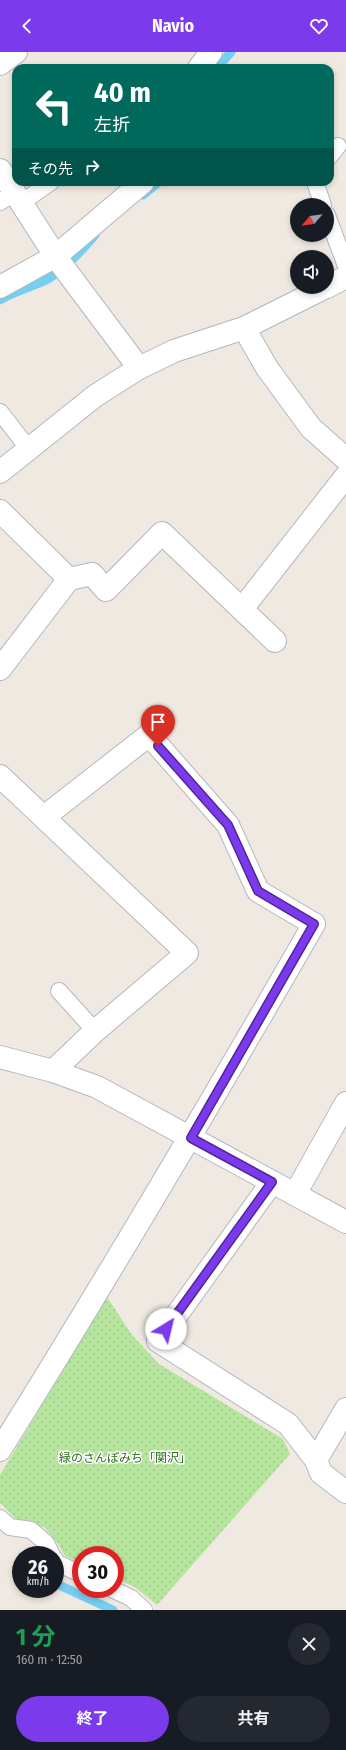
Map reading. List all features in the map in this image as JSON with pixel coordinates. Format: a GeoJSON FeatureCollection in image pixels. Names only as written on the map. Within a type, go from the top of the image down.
{"type":"FeatureCollection","features":[{"type":"Feature","properties":{"kind":"street"},"geometry":{"type":"LineString","coordinates":[[0,64],[16,52]]}},
{"type":"Feature","properties":{"kind":"street"},"geometry":{"type":"LineString","coordinates":[[202,64],[211,52]]}},
{"type":"Feature","properties":{"kind":"street"},"geometry":{"type":"LineString","coordinates":[[0,170],[12,199],[138,368]]}},
{"type":"Feature","properties":{"kind":"street"},"geometry":{"type":"LineString","coordinates":[[0,287],[60,263],[139,186]]}},
{"type":"Feature","properties":{"kind":"street"},"geometry":{"type":"LineString","coordinates":[[334,283],[346,277]]}},
{"type":"Feature","properties":{"kind":"street"},"geometry":{"type":"LineString","coordinates":[[0,472],[28,448],[95,396],[138,368],[174,351],[244,328],[313,294]]}},
{"type":"Feature","properties":{"kind":"street"},"geometry":{"type":"LineString","coordinates":[[244,328],[267,368],[311,428],[346,459]]}},
{"type":"Feature","properties":{"kind":"street"},"geometry":{"type":"LineString","coordinates":[[242,609],[346,476]]}},
{"type":"Feature","properties":{"kind":"street"},"geometry":{"type":"LineString","coordinates":[[0,511],[69,580]]}},
{"type":"Feature","properties":{"kind":"street"},"geometry":{"type":"LineString","coordinates":[[0,669],[69,580],[92,574],[106,590],[162,533],[275,641]]}},
{"type":"Feature","properties":{"kind":"street"},"geometry":{"type":"LineString","coordinates":[[0,1450],[97,1294],[191,1138],[314,924],[258,891],[228,825],[149,735],[44,817]]}},
{"type":"Feature","properties":{"kind":"street"},"geometry":{"type":"LineString","coordinates":[[0,776],[187,953],[95,1032],[53,1071]]}},
{"type":"Feature","properties":{"kind":"street"},"geometry":{"type":"LineString","coordinates":[[0,1056],[53,1071],[96,1087],[346,1222]]}},
{"type":"Feature","properties":{"kind":"street"},"geometry":{"type":"LineString","coordinates":[[295,1194],[346,1103]]}},
{"type":"Feature","properties":{"kind":"street"},"geometry":{"type":"LineString","coordinates":[[272,1182],[158,1341],[288,1424],[316,1460],[321,1473],[346,1492]]}},
{"type":"Feature","properties":{"kind":"street"},"geometry":{"type":"LineString","coordinates":[[316,1460],[346,1409]]}},
{"type":"Feature","properties":{"kind":"lane"},"geometry":{"type":"LineString","coordinates":[[12,199],[42,186]]}},
{"type":"Feature","properties":{"kind":"lane"},"geometry":{"type":"LineString","coordinates":[[317,186],[321,198]]}},
{"type":"Feature","properties":{"kind":"lane"},"geometry":{"type":"LineString","coordinates":[[334,233],[346,266]]}},
{"type":"Feature","properties":{"kind":"lane"},"geometry":{"type":"LineString","coordinates":[[0,412],[28,448]]}},
{"type":"Feature","properties":{"kind":"lane"},"geometry":{"type":"LineString","coordinates":[[59,992],[95,1032]]}},
{"type":"Feature","properties":{"kind":"lane"},"geometry":{"type":"LineString","coordinates":[[0,1518],[10,1527],[31,1530],[48,1546]]}},
{"type":"Feature","properties":{"kind":"lane"},"geometry":{"type":"LineString","coordinates":[[124,1595],[131,1598],[144,1610]]}},
{"type":"Feature","properties":{"kind":"green space","name":"緑のさんぽみち「関沢」"},"geometry":{"type":"Polygon","coordinates":[[[107,1297],[132,1335],[159,1364],[283,1439],[290,1454],[157,1605],[135,1587],[124,1582],[124,1546],[72,1546],[72,1559],[65,1556],[64,1546],[59,1546],[44,1527],[15,1518],[0,1503],[0,1475],[107,1297]]]}},
{"type":"Feature","properties":{"kind":"waterway"},"geometry":{"type":"LineString","coordinates":[[220,64],[231,52]]}},
{"type":"Feature","properties":{"kind":"waterway"},"geometry":{"type":"LineString","coordinates":[[143,195],[154,186]]}},
{"type":"Feature","properties":{"kind":"waterway"},"geometry":{"type":"LineString","coordinates":[[0,300],[55,275],[73,259],[95,235]]}},
{"type":"Feature","properties":{"kind":"waterway"},"geometry":{"type":"LineString","coordinates":[[64,1587],[113,1610]]}},
{"type":"Feature","properties":{"kind":"route"},"geometry":{"type":"LineString","coordinates":[[158,746],[228,825],[258,891],[314,924],[191,1138],[272,1182],[166,1329]]}}]}
